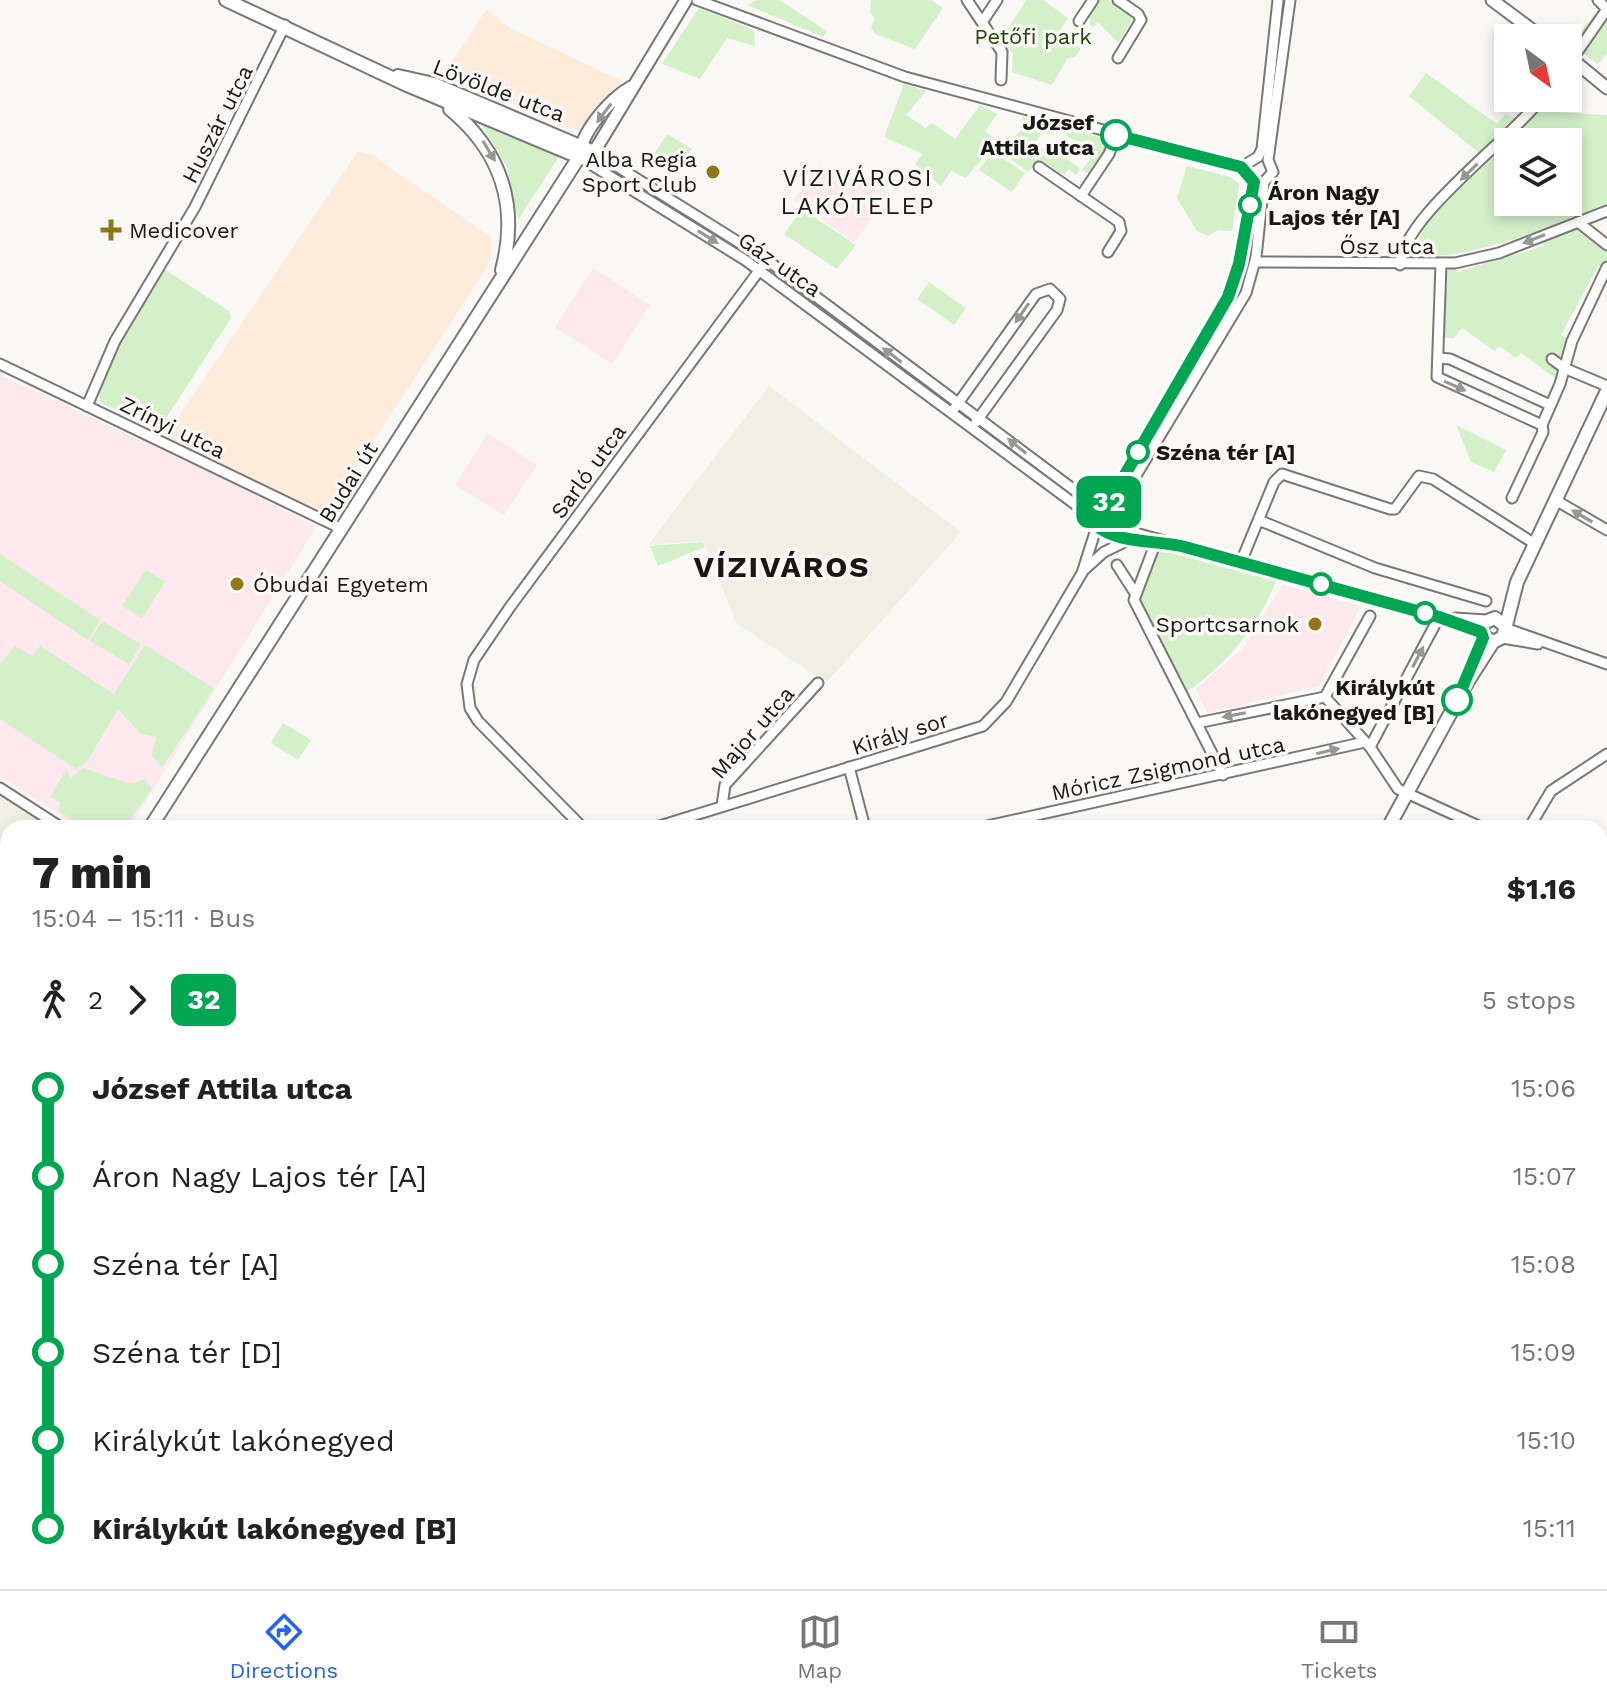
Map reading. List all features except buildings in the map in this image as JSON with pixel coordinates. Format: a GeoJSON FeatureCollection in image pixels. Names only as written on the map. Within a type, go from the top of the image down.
{"type":"FeatureCollection","features":[{"type":"Feature","properties":{"kind":"main road","name":"Lövölde utca"},"geometry":{"type":"LineString","coordinates":[[226,0],[435,96],[580,151],[594,152]]}},
{"type":"Feature","properties":{"kind":"main road","name":"Lövölde utca"},"geometry":{"type":"LineString","coordinates":[[387,73],[434,84],[580,151]]}},
{"type":"Feature","properties":{"kind":"main road","name":"Lövölde utca"},"geometry":{"type":"LineString","coordinates":[[435,96],[480,137],[503,179],[509,231],[499,281]]}},
{"type":"Feature","properties":{"kind":"main road","name":"Budai út"},"geometry":{"type":"LineString","coordinates":[[155,820],[332,544],[336,526],[499,281],[580,151]]}},
{"type":"Feature","properties":{"kind":"main road"},"geometry":{"type":"LineString","coordinates":[[1392,820],[1468,681],[1557,501],[1607,390]]}},
{"type":"Feature","properties":{"kind":"street","name":"Budai út"},"geometry":{"type":"LineString","coordinates":[[580,151],[613,100],[631,87],[686,0]]}},
{"type":"Feature","properties":{"kind":"street"},"geometry":{"type":"LineString","coordinates":[[697,0],[905,77],[1241,167],[1256,180]]}},
{"type":"Feature","properties":{"kind":"street"},"geometry":{"type":"LineString","coordinates":[[967,0],[1002,52],[1001,80]]}},
{"type":"Feature","properties":{"kind":"street"},"geometry":{"type":"LineString","coordinates":[[983,21],[997,0]]}},
{"type":"Feature","properties":{"kind":"street"},"geometry":{"type":"LineString","coordinates":[[1079,21],[1093,0]]}},
{"type":"Feature","properties":{"kind":"street"},"geometry":{"type":"LineString","coordinates":[[1118,0],[1141,20],[1118,58]]}},
{"type":"Feature","properties":{"kind":"street"},"geometry":{"type":"LineString","coordinates":[[1100,526],[1242,301],[1255,262],[1256,180],[1248,166],[1259,159],[1262,149],[1278,0]]}},
{"type":"Feature","properties":{"kind":"street"},"geometry":{"type":"LineString","coordinates":[[1259,159],[1290,0]]}},
{"type":"Feature","properties":{"kind":"street"},"geometry":{"type":"LineString","coordinates":[[1494,0],[1526,24]]}},
{"type":"Feature","properties":{"kind":"street"},"geometry":{"type":"LineString","coordinates":[[1582,42],[1607,9],[1598,0]]}},
{"type":"Feature","properties":{"kind":"street","name":"Huszár utca"},"geometry":{"type":"LineString","coordinates":[[87,406],[115,341],[195,207],[285,25]]}},
{"type":"Feature","properties":{"kind":"street"},"geometry":{"type":"LineString","coordinates":[[1582,67],[1607,85]]}},
{"type":"Feature","properties":{"kind":"street","name":"Budai út"},"geometry":{"type":"LineString","coordinates":[[594,152],[629,99],[631,87]]}},
{"type":"Feature","properties":{"kind":"street"},"geometry":{"type":"LineString","coordinates":[[1400,265],[1402,252],[1432,209],[1531,112]]}},
{"type":"Feature","properties":{"kind":"street"},"geometry":{"type":"LineString","coordinates":[[1081,196],[1109,154],[1116,135]]}},
{"type":"Feature","properties":{"kind":"street","name":"Gáz utca"},"geometry":{"type":"LineString","coordinates":[[580,151],[759,270],[1100,526],[1131,539]]}},
{"type":"Feature","properties":{"kind":"street","name":"Gáz utca"},"geometry":{"type":"LineString","coordinates":[[594,152],[767,260],[957,404],[1109,513],[1125,529],[1157,539]]}},
{"type":"Feature","properties":{"kind":"street"},"geometry":{"type":"LineString","coordinates":[[1241,167],[1259,159]]}},
{"type":"Feature","properties":{"kind":"street"},"geometry":{"type":"LineString","coordinates":[[1256,180],[1273,172],[1259,159]]}},
{"type":"Feature","properties":{"kind":"street"},"geometry":{"type":"LineString","coordinates":[[1039,167],[1122,226],[1108,252]]}},
{"type":"Feature","properties":{"kind":"street"},"geometry":{"type":"LineString","coordinates":[[1109,513],[1228,297],[1239,264],[1256,180]]}},
{"type":"Feature","properties":{"kind":"street","name":"Ősz utca"},"geometry":{"type":"LineString","coordinates":[[1255,262],[1441,264],[1491,255],[1607,211]]}},
{"type":"Feature","properties":{"kind":"street"},"geometry":{"type":"LineString","coordinates":[[1578,222],[1606,244]]}},
{"type":"Feature","properties":{"kind":"street","name":"Sarló utca"},"geometry":{"type":"LineString","coordinates":[[569,820],[474,715],[467,684],[474,660],[767,260]]}},
{"type":"Feature","properties":{"kind":"street"},"geometry":{"type":"LineString","coordinates":[[1441,264],[1436,371],[1440,379],[1542,425]]}},
{"type":"Feature","properties":{"kind":"street"},"geometry":{"type":"LineString","coordinates":[[1512,498],[1543,432],[1542,425],[1572,341],[1607,267]]}},
{"type":"Feature","properties":{"kind":"street"},"geometry":{"type":"LineString","coordinates":[[951,413],[1036,294],[1045,288],[1060,299],[1050,320],[972,428]]}},
{"type":"Feature","properties":{"kind":"street"},"geometry":{"type":"LineString","coordinates":[[1439,358],[1450,359],[1550,405]]}},
{"type":"Feature","properties":{"kind":"street"},"geometry":{"type":"LineString","coordinates":[[1552,359],[1607,390]]}},
{"type":"Feature","properties":{"kind":"street","name":"Zrínyi utca"},"geometry":{"type":"LineString","coordinates":[[0,364],[336,526]]}},
{"type":"Feature","properties":{"kind":"street"},"geometry":{"type":"LineString","coordinates":[[1241,562],[1261,521],[1274,482],[1282,474],[1390,509],[1395,509],[1419,476],[1433,479],[1535,544]]}},
{"type":"Feature","properties":{"kind":"street"},"geometry":{"type":"LineString","coordinates":[[1557,501],[1607,530]]}},
{"type":"Feature","properties":{"kind":"street","name":"Király sor"},"geometry":{"type":"LineString","coordinates":[[678,820],[972,731],[990,721],[1006,702],[1082,573],[1100,526],[1109,513]]}},
{"type":"Feature","properties":{"kind":"street"},"geometry":{"type":"LineString","coordinates":[[1261,521],[1375,568],[1486,601]]}},
{"type":"Feature","properties":{"kind":"street"},"geometry":{"type":"LineString","coordinates":[[1131,539],[1157,539],[1561,648],[1607,664]]}},
{"type":"Feature","properties":{"kind":"street","name":"Király sor"},"geometry":{"type":"LineString","coordinates":[[1082,573],[1104,552],[1131,539]]}},
{"type":"Feature","properties":{"kind":"street"},"geometry":{"type":"LineString","coordinates":[[1157,539],[1135,593],[1136,608],[1223,775]]}},
{"type":"Feature","properties":{"kind":"street"},"geometry":{"type":"LineString","coordinates":[[1117,565],[1135,593]]}},
{"type":"Feature","properties":{"kind":"street"},"geometry":{"type":"LineString","coordinates":[[1197,723],[1325,697],[1370,616]]}},
{"type":"Feature","properties":{"kind":"street"},"geometry":{"type":"LineString","coordinates":[[1368,745],[1439,617]]}},
{"type":"Feature","properties":{"kind":"street","name":"Major utca"},"geometry":{"type":"LineString","coordinates":[[722,806],[725,785],[818,683]]}},
{"type":"Feature","properties":{"kind":"street"},"geometry":{"type":"LineString","coordinates":[[1325,697],[1368,745],[1394,785],[1405,794],[1465,820]]}},
{"type":"Feature","properties":{"kind":"street","name":"Móricz Zsigmond utca"},"geometry":{"type":"LineString","coordinates":[[1015,820],[1368,745]]}},
{"type":"Feature","properties":{"kind":"street"},"geometry":{"type":"LineString","coordinates":[[1534,820],[1551,791],[1607,754]]}},
{"type":"Feature","properties":{"kind":"street"},"geometry":{"type":"LineString","coordinates":[[849,767],[863,820]]}},
{"type":"Feature","properties":{"kind":"street"},"geometry":{"type":"LineString","coordinates":[[0,788],[50,820]]}},
{"type":"Feature","properties":{"kind":"shaded area"},"geometry":{"type":"Polygon","coordinates":[[[487,9],[510,28],[622,81],[581,132],[443,75],[487,9]]]}},
{"type":"Feature","properties":{"kind":"shaded area"},"geometry":{"type":"Polygon","coordinates":[[[358,151],[372,155],[492,238],[489,264],[325,515],[164,438],[358,151]]]}},
{"type":"Feature","properties":{"kind":"shaded area"},"geometry":{"type":"Polygon","coordinates":[[[819,165],[890,193],[854,242],[794,200],[819,165]]]}},
{"type":"Feature","properties":{"kind":"shaded area"},"geometry":{"type":"Polygon","coordinates":[[[593,268],[650,305],[612,364],[555,327],[593,268]]]}},
{"type":"Feature","properties":{"kind":"shaded area","name":"Óbudai Egyetem"},"geometry":{"type":"Polygon","coordinates":[[[0,375],[216,475],[316,527],[134,820],[69,820],[0,776],[0,375]]]}},
{"type":"Feature","properties":{"kind":"shaded area"},"geometry":{"type":"Polygon","coordinates":[[[769,386],[961,532],[826,683],[736,623],[704,541],[648,545],[769,386]]]}},
{"type":"Feature","properties":{"kind":"shaded area"},"geometry":{"type":"Polygon","coordinates":[[[488,433],[537,465],[504,515],[455,485],[488,433]]]}},
{"type":"Feature","properties":{"kind":"shaded area"},"geometry":{"type":"Polygon","coordinates":[[[1282,585],[1361,606],[1319,686],[1207,713],[1196,689],[1244,647],[1282,585]]]}},
{"type":"Feature","properties":{"kind":"shaded area"},"geometry":{"type":"Polygon","coordinates":[[[0,795],[39,820],[0,820],[0,795]]]}},
{"type":"Feature","properties":{"kind":"green space"},"geometry":{"type":"Polygon","coordinates":[[[757,0],[779,0],[827,31],[823,37],[747,5],[757,0]]]}},
{"type":"Feature","properties":{"kind":"green space"},"geometry":{"type":"Polygon","coordinates":[[[871,0],[931,0],[943,8],[915,49],[875,34],[871,27],[875,19],[870,11],[871,0]]]}},
{"type":"Feature","properties":{"kind":"green space","name":"Petőfi park"},"geometry":{"type":"Polygon","coordinates":[[[1026,0],[1043,0],[1068,18],[1058,34],[1081,48],[1076,56],[1067,59],[1052,85],[1012,72],[1013,53],[1004,47],[1008,43],[1003,37],[1026,0]]]}},
{"type":"Feature","properties":{"kind":"green space"},"geometry":{"type":"Polygon","coordinates":[[[1099,0],[1108,0],[1134,17],[1118,43],[1098,22],[1094,27],[1089,25],[1091,20],[1088,17],[1099,0]]]}},
{"type":"Feature","properties":{"kind":"green space"},"geometry":{"type":"Polygon","coordinates":[[[1607,0],[1607,53],[1598,64],[1582,53],[1582,30],[1607,0]]]}},
{"type":"Feature","properties":{"kind":"green space"},"geometry":{"type":"Polygon","coordinates":[[[699,8],[754,30],[755,46],[727,38],[700,79],[662,64],[699,8]]]}},
{"type":"Feature","properties":{"kind":"green space"},"geometry":{"type":"Polygon","coordinates":[[[1426,73],[1497,124],[1505,114],[1519,121],[1510,128],[1494,128],[1494,141],[1479,153],[1409,96],[1426,73]]]}},
{"type":"Feature","properties":{"kind":"green space"},"geometry":{"type":"Polygon","coordinates":[[[904,84],[926,91],[906,115],[926,128],[932,123],[955,139],[980,105],[997,114],[985,131],[1002,145],[996,151],[990,149],[966,178],[951,171],[941,186],[915,164],[923,154],[884,137],[904,84]]]}},
{"type":"Feature","properties":{"kind":"green space"},"geometry":{"type":"Polygon","coordinates":[[[1535,112],[1607,115],[1607,206],[1582,215],[1582,128],[1518,128],[1535,112]]]}},
{"type":"Feature","properties":{"kind":"green space"},"geometry":{"type":"Polygon","coordinates":[[[1022,117],[1110,140],[1090,174],[1082,170],[1095,152],[1057,130],[1052,135],[1044,130],[1035,143],[1051,156],[1056,150],[1080,169],[1076,175],[1069,169],[1064,175],[1040,160],[1028,172],[1000,151],[1023,128],[1022,117]]]}},
{"type":"Feature","properties":{"kind":"green space"},"geometry":{"type":"Polygon","coordinates":[[[482,125],[560,155],[518,220],[507,167],[482,125]]]}},
{"type":"Feature","properties":{"kind":"green space"},"geometry":{"type":"Polygon","coordinates":[[[667,134],[692,149],[676,175],[651,159],[667,134]]]}},
{"type":"Feature","properties":{"kind":"green space"},"geometry":{"type":"Polygon","coordinates":[[[1494,150],[1494,216],[1579,216],[1483,248],[1456,254],[1419,252],[1422,232],[1440,200],[1494,150]]]}},
{"type":"Feature","properties":{"kind":"green space"},"geometry":{"type":"Polygon","coordinates":[[[992,151],[1025,173],[1012,192],[979,170],[992,151]]]}},
{"type":"Feature","properties":{"kind":"green space"},"geometry":{"type":"Polygon","coordinates":[[[1187,166],[1230,177],[1239,184],[1232,231],[1218,230],[1208,236],[1197,231],[1177,198],[1187,166]]]}},
{"type":"Feature","properties":{"kind":"green space"},"geometry":{"type":"Polygon","coordinates":[[[802,209],[856,245],[837,269],[784,234],[802,209]]]}},
{"type":"Feature","properties":{"kind":"green space"},"geometry":{"type":"Polygon","coordinates":[[[1578,222],[1607,246],[1607,259],[1602,268],[1598,266],[1561,335],[1569,339],[1558,380],[1521,353],[1516,358],[1499,346],[1495,351],[1462,328],[1454,338],[1443,338],[1448,266],[1457,266],[1457,272],[1544,246],[1541,236],[1578,222]]]}},
{"type":"Feature","properties":{"kind":"green space"},"geometry":{"type":"Polygon","coordinates":[[[164,269],[229,311],[231,318],[159,429],[101,403],[97,392],[119,343],[164,269]]]}},
{"type":"Feature","properties":{"kind":"green space"},"geometry":{"type":"Polygon","coordinates":[[[929,282],[966,308],[954,325],[917,299],[929,282]]]}},
{"type":"Feature","properties":{"kind":"green space"},"geometry":{"type":"Polygon","coordinates":[[[1456,425],[1506,450],[1494,472],[1471,462],[1456,425]]]}},
{"type":"Feature","properties":{"kind":"green space"},"geometry":{"type":"Polygon","coordinates":[[[703,542],[705,547],[658,566],[650,546],[703,542]]]}},
{"type":"Feature","properties":{"kind":"green space"},"geometry":{"type":"Polygon","coordinates":[[[1157,549],[1276,581],[1259,615],[1238,645],[1212,672],[1182,695],[1137,596],[1157,549]]]}},
{"type":"Feature","properties":{"kind":"green space"},"geometry":{"type":"Polygon","coordinates":[[[0,554],[100,620],[88,640],[0,581],[0,554]]]}},
{"type":"Feature","properties":{"kind":"green space"},"geometry":{"type":"Polygon","coordinates":[[[146,570],[165,582],[142,618],[122,606],[146,570]]]}},
{"type":"Feature","properties":{"kind":"green space"},"geometry":{"type":"Polygon","coordinates":[[[102,621],[141,644],[129,664],[90,641],[102,621]]]}},
{"type":"Feature","properties":{"kind":"green space"},"geometry":{"type":"Polygon","coordinates":[[[145,645],[214,688],[162,768],[151,754],[157,737],[141,734],[118,709],[86,763],[76,769],[0,719],[0,664],[15,646],[32,656],[40,646],[114,694],[145,645]]]}},
{"type":"Feature","properties":{"kind":"green space"},"geometry":{"type":"Polygon","coordinates":[[[283,723],[311,740],[298,760],[271,743],[283,723]]]}},
{"type":"Feature","properties":{"kind":"green space"},"geometry":{"type":"Polygon","coordinates":[[[83,768],[131,784],[145,779],[152,789],[130,820],[72,820],[59,811],[60,802],[50,797],[66,770],[71,778],[83,768]]]}},
{"type":"Feature","properties":{"kind":"bus line","name":"32"},"geometry":{"type":"LineString","coordinates":[[1116,135],[1241,167],[1254,182],[1236,278],[1228,297],[1105,509],[1097,514],[1096,525],[1102,530],[1131,539],[1157,539],[1439,617],[1481,632],[1483,638],[1468,681],[1457,700]]}},
{"type":"Feature","properties":{"kind":"place","name":"József Attila utca"},"geometry":{"type":"Point","coordinates":[1116,135]}},
{"type":"Feature","properties":{"kind":"place","name":"Alba Regia Sport Club"},"geometry":{"type":"Point","coordinates":[713,172]}},
{"type":"Feature","properties":{"kind":"place","name":"Áron Nagy Lajos tér [A]"},"geometry":{"type":"Point","coordinates":[1250,205]}},
{"type":"Feature","properties":{"kind":"place","name":"Medicover"},"geometry":{"type":"Point","coordinates":[111,230]}},
{"type":"Feature","properties":{"kind":"place","name":"Széna tér [A]"},"geometry":{"type":"Point","coordinates":[1138,452]}},
{"type":"Feature","properties":{"kind":"place","name":"Óbudai Egyetem"},"geometry":{"type":"Point","coordinates":[237,584]}},
{"type":"Feature","properties":{"kind":"place","name":"Sportcsarnok"},"geometry":{"type":"Point","coordinates":[1315,624]}},
{"type":"Feature","properties":{"kind":"place","name":"Királykút lakónegyed [B]"},"geometry":{"type":"Point","coordinates":[1457,700]}},
{"type":"Feature","properties":{"kind":"district","name":"VÍZIVÁROSI LAKÓTELEP"},"geometry":{"type":"Point","coordinates":[858,192]}},
{"type":"Feature","properties":{"kind":"district","name":"VÍZIVÁROS"},"geometry":{"type":"Point","coordinates":[782,567]}}]}
